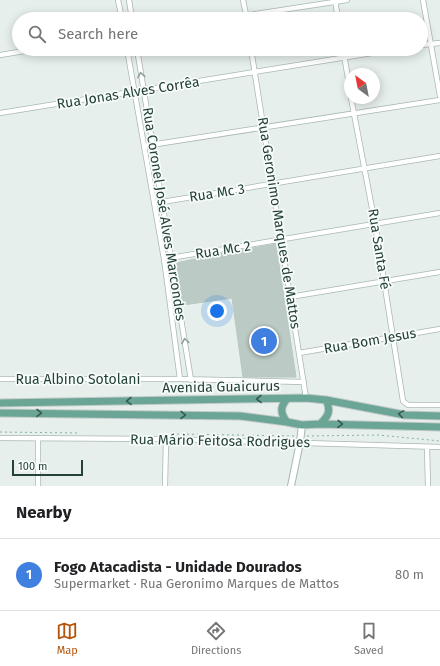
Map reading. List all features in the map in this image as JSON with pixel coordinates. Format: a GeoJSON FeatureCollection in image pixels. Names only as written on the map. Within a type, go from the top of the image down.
{"type":"FeatureCollection","features":[{"type":"Feature","properties":{"kind":"main road","name":"Avenida Guaicurus"},"geometry":{"type":"LineString","coordinates":[[0,403],[306,398],[326,400],[405,415],[440,416]]}},
{"type":"Feature","properties":{"kind":"main road"},"geometry":{"type":"LineString","coordinates":[[287,399],[281,409],[283,417],[287,422]]}},
{"type":"Feature","properties":{"kind":"main road"},"geometry":{"type":"LineString","coordinates":[[320,424],[327,418],[329,411],[326,400]]}},
{"type":"Feature","properties":{"kind":"main road","name":"Avenida Guaicurus"},"geometry":{"type":"LineString","coordinates":[[0,413],[240,416],[302,425],[320,424],[440,427]]}},
{"type":"Feature","properties":{"kind":"street"},"geometry":{"type":"LineString","coordinates":[[118,0],[121,12]]}},
{"type":"Feature","properties":{"kind":"street"},"geometry":{"type":"LineString","coordinates":[[128,0],[131,12]]}},
{"type":"Feature","properties":{"kind":"street"},"geometry":{"type":"LineString","coordinates":[[243,0],[245,12]]}},
{"type":"Feature","properties":{"kind":"street"},"geometry":{"type":"LineString","coordinates":[[274,12],[347,0]]}},
{"type":"Feature","properties":{"kind":"street"},"geometry":{"type":"LineString","coordinates":[[423,0],[426,12]]}},
{"type":"Feature","properties":{"kind":"street"},"geometry":{"type":"LineString","coordinates":[[336,1],[337,12]]}},
{"type":"Feature","properties":{"kind":"street"},"geometry":{"type":"LineString","coordinates":[[428,24],[440,96]]}},
{"type":"Feature","properties":{"kind":"street"},"geometry":{"type":"LineString","coordinates":[[428,44],[440,43]]}},
{"type":"Feature","properties":{"kind":"street"},"geometry":{"type":"LineString","coordinates":[[0,55],[12,53]]}},
{"type":"Feature","properties":{"kind":"street","name":"Rua Coronel José Alves Marcondes"},"geometry":{"type":"LineString","coordinates":[[128,56],[164,259],[180,380]]}},
{"type":"Feature","properties":{"kind":"street","name":"Rua Coronel José Alves Marcondes"},"geometry":{"type":"LineString","coordinates":[[138,56],[191,380]]}},
{"type":"Feature","properties":{"kind":"street","name":"Rua Geronimo Marques de Mattos"},"geometry":{"type":"LineString","coordinates":[[252,56],[306,398]]}},
{"type":"Feature","properties":{"kind":"street","name":"Rua Jonas Alves Corrêa"},"geometry":{"type":"LineString","coordinates":[[0,113],[356,56]]}},
{"type":"Feature","properties":{"kind":"street"},"geometry":{"type":"LineString","coordinates":[[344,58],[346,68]]}},
{"type":"Feature","properties":{"kind":"street"},"geometry":{"type":"LineString","coordinates":[[144,146],[440,100]]}},
{"type":"Feature","properties":{"kind":"street","name":"Rua Santa Fé"},"geometry":{"type":"LineString","coordinates":[[352,104],[375,224],[404,401],[408,405],[440,405]]}},
{"type":"Feature","properties":{"kind":"street","name":"Rua Mc 3"},"geometry":{"type":"LineString","coordinates":[[162,202],[440,156]]}},
{"type":"Feature","properties":{"kind":"street","name":"Rua Mc 2"},"geometry":{"type":"LineString","coordinates":[[164,259],[440,213]]}},
{"type":"Feature","properties":{"kind":"street"},"geometry":{"type":"LineString","coordinates":[[290,297],[384,280],[440,272]]}},
{"type":"Feature","properties":{"kind":"street","name":"Rua Bom Jesus"},"geometry":{"type":"LineString","coordinates":[[300,353],[440,329]]}},
{"type":"Feature","properties":{"kind":"street","name":"Rua Albino Sotolani"},"geometry":{"type":"LineString","coordinates":[[0,379],[304,382]]}},
{"type":"Feature","properties":{"kind":"street"},"geometry":{"type":"LineString","coordinates":[[291,486],[302,425]]}},
{"type":"Feature","properties":{"kind":"street","name":"Rua Mário Feitosa Rodrigues"},"geometry":{"type":"LineString","coordinates":[[0,438],[300,439],[440,447]]}},
{"type":"Feature","properties":{"kind":"street"},"geometry":{"type":"LineString","coordinates":[[38,438],[38,486]]}},
{"type":"Feature","properties":{"kind":"street"},"geometry":{"type":"LineString","coordinates":[[164,486],[166,439]]}},
{"type":"Feature","properties":{"kind":"street"},"geometry":{"type":"LineString","coordinates":[[427,447],[428,486]]}},
{"type":"Feature","properties":{"kind":"path"},"geometry":{"type":"LineString","coordinates":[[0,432],[86,434]]}},
{"type":"Feature","properties":{"kind":"path"},"geometry":{"type":"LineString","coordinates":[[172,434],[300,439],[379,435],[440,441]]}},
{"type":"Feature","properties":{"kind":"building"},"geometry":{"type":"Polygon","coordinates":[[[276,244],[296,377],[243,377],[232,298],[183,305],[176,263],[276,244]]]}},
{"type":"Feature","properties":{"kind":"place","name":"Fogo Atacadista - Unidade Dourados"},"geometry":{"type":"Point","coordinates":[264,341]}}]}
